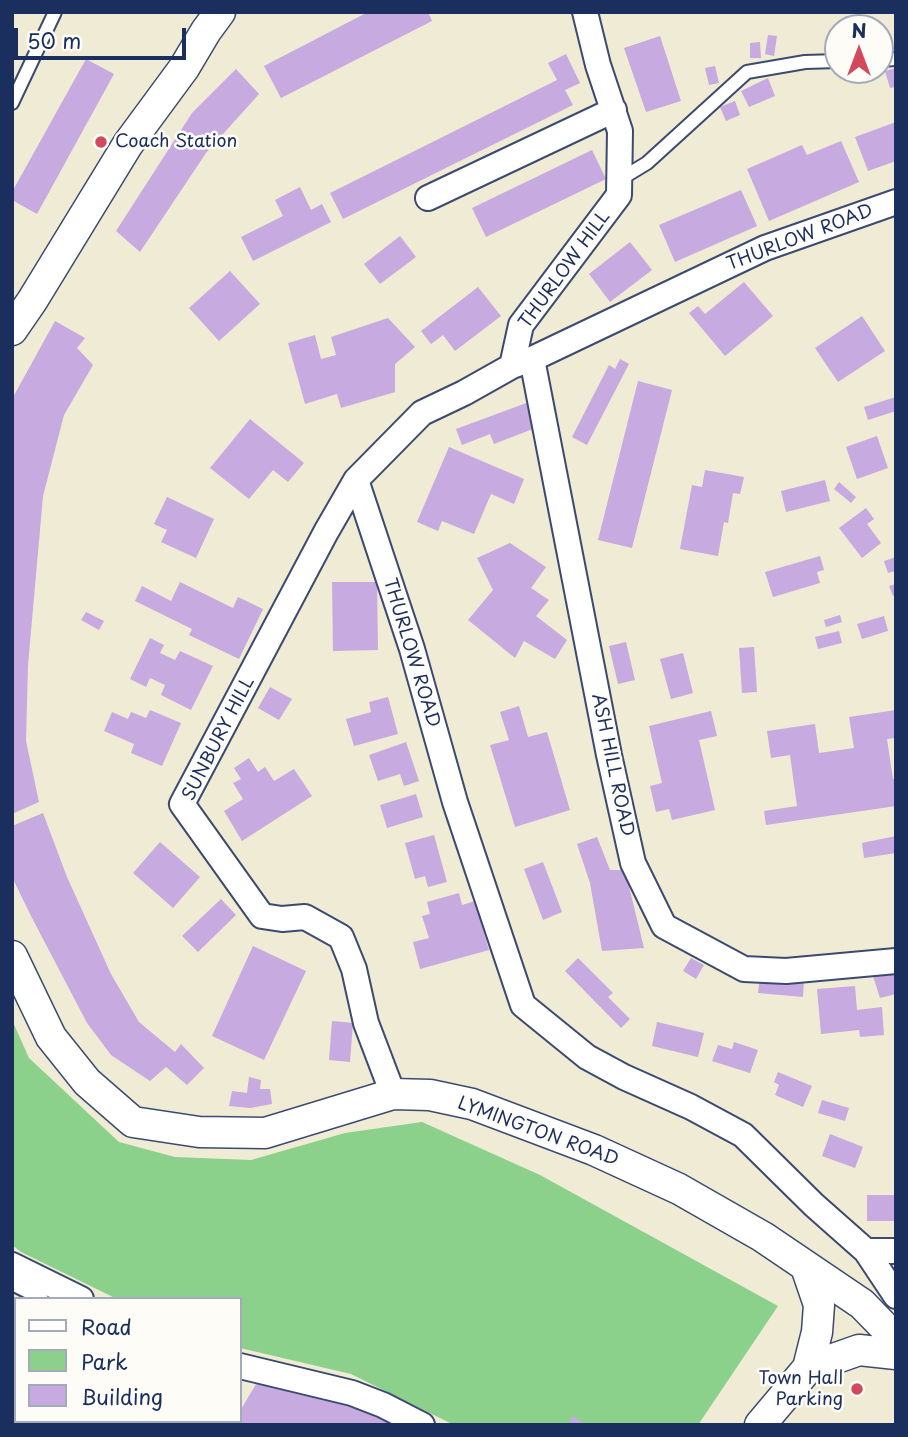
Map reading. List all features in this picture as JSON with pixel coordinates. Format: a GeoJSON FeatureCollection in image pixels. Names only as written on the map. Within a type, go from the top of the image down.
{"type":"FeatureCollection","features":[{"type":"Feature","properties":{"kind":"street"},"geometry":{"type":"LineString","coordinates":[[12,330],[32,302],[128,144],[184,68],[205,31],[220,12]]}},
{"type":"Feature","properties":{"kind":"street","name":"THURLOW HILL"},"geometry":{"type":"LineString","coordinates":[[522,363],[520,325],[619,195],[620,131],[598,65],[585,12]]}},
{"type":"Feature","properties":{"kind":"street"},"geometry":{"type":"LineString","coordinates":[[428,198],[614,110]]}},
{"type":"Feature","properties":{"kind":"street","name":"THURLOW ROAD"},"geometry":{"type":"LineString","coordinates":[[896,202],[765,248],[422,413],[356,480],[412,649],[455,802],[523,1005],[587,1057],[743,1135],[814,1205],[866,1251],[896,1296]]}},
{"type":"Feature","properties":{"kind":"street","name":"ASH HILL ROAD"},"geometry":{"type":"LineString","coordinates":[[522,363],[633,863],[664,926],[744,969],[786,971],[896,961]]}},
{"type":"Feature","properties":{"kind":"street","name":"SUNBURY HILL"},"geometry":{"type":"LineString","coordinates":[[356,480],[182,804],[262,916],[282,919],[304,917],[341,937],[354,969],[366,1023],[393,1094]]}},
{"type":"Feature","properties":{"kind":"street","name":"LYMINGTON ROAD"},"geometry":{"type":"LineString","coordinates":[[12,956],[51,1037],[87,1082],[133,1122],[199,1132],[265,1133],[393,1094],[430,1095],[472,1104],[593,1150],[679,1189],[763,1237],[862,1304],[896,1339]]}},
{"type":"Feature","properties":{"kind":"street"},"geometry":{"type":"LineString","coordinates":[[866,1251],[896,1251]]}},
{"type":"Feature","properties":{"kind":"street"},"geometry":{"type":"LineString","coordinates":[[12,1265],[77,1297]]}},
{"type":"Feature","properties":{"kind":"street"},"geometry":{"type":"LineString","coordinates":[[760,1425],[808,1368],[817,1332],[819,1305],[806,1266]]}},
{"type":"Feature","properties":{"kind":"street"},"geometry":{"type":"LineString","coordinates":[[808,1368],[859,1350],[896,1354]]}},
{"type":"Feature","properties":{"kind":"street"},"geometry":{"type":"LineString","coordinates":[[242,1366],[352,1393],[422,1425]]}},
{"type":"Feature","properties":{"kind":"lane"},"geometry":{"type":"LineString","coordinates":[[12,103],[55,12]]}},
{"type":"Feature","properties":{"kind":"lane"},"geometry":{"type":"LineString","coordinates":[[618,180],[647,163],[747,72],[824,61]]}},
{"type":"Feature","properties":{"kind":"lane"},"geometry":{"type":"LineString","coordinates":[[12,1284],[38,1297]]}},
{"type":"Feature","properties":{"kind":"green space"},"geometry":{"type":"Polygon","coordinates":[[[12,1020],[29,1058],[119,1142],[175,1157],[251,1160],[345,1133],[422,1122],[540,1175],[778,1306],[698,1425],[454,1425],[351,1374],[242,1348],[242,1297],[113,1297],[21,1252],[12,1245],[12,1020]]]}},
{"type":"Feature","properties":{"kind":"building"},"geometry":{"type":"Polygon","coordinates":[[[368,12],[428,12],[432,21],[281,98],[264,66],[368,12]]]}},
{"type":"Feature","properties":{"kind":"building"},"geometry":{"type":"Polygon","coordinates":[[[768,35],[777,36],[774,56],[765,54],[768,35]]]}},
{"type":"Feature","properties":{"kind":"building"},"geometry":{"type":"Polygon","coordinates":[[[660,36],[681,101],[646,112],[624,48],[660,36]]]}},
{"type":"Feature","properties":{"kind":"building"},"geometry":{"type":"Polygon","coordinates":[[[760,42],[761,58],[750,58],[750,43],[760,42]]]}},
{"type":"Feature","properties":{"kind":"building"},"geometry":{"type":"Polygon","coordinates":[[[566,54],[580,83],[565,90],[573,105],[343,219],[330,193],[557,80],[548,63],[566,54]]]}},
{"type":"Feature","properties":{"kind":"building"},"geometry":{"type":"Polygon","coordinates":[[[86,59],[114,74],[37,214],[12,200],[12,192],[86,59]]]}},
{"type":"Feature","properties":{"kind":"building"},"geometry":{"type":"Polygon","coordinates":[[[715,66],[719,83],[709,85],[705,68],[715,66]]]}},
{"type":"Feature","properties":{"kind":"building"},"geometry":{"type":"Polygon","coordinates":[[[236,69],[259,94],[206,153],[140,252],[116,231],[192,113],[236,69]]]}},
{"type":"Feature","properties":{"kind":"building"},"geometry":{"type":"Polygon","coordinates":[[[894,69],[896,87],[890,88],[889,84],[894,84],[894,69]]]}},
{"type":"Feature","properties":{"kind":"building"},"geometry":{"type":"Polygon","coordinates":[[[768,78],[775,96],[749,107],[741,91],[768,78]]]}},
{"type":"Feature","properties":{"kind":"building"},"geometry":{"type":"Polygon","coordinates":[[[735,101],[740,115],[726,121],[720,107],[735,101]]]}},
{"type":"Feature","properties":{"kind":"building"},"geometry":{"type":"Polygon","coordinates":[[[896,122],[896,161],[868,171],[855,137],[896,122]]]}},
{"type":"Feature","properties":{"kind":"building"},"geometry":{"type":"Polygon","coordinates":[[[841,141],[859,182],[769,221],[747,169],[802,145],[807,155],[841,141]]]}},
{"type":"Feature","properties":{"kind":"building"},"geometry":{"type":"Polygon","coordinates":[[[592,150],[606,179],[486,237],[472,208],[592,150]]]}},
{"type":"Feature","properties":{"kind":"building"},"geometry":{"type":"Polygon","coordinates":[[[300,187],[311,210],[322,204],[331,222],[253,261],[241,237],[283,216],[275,200],[300,187]]]}},
{"type":"Feature","properties":{"kind":"building"},"geometry":{"type":"Polygon","coordinates":[[[741,190],[757,226],[675,262],[659,225],[741,190]]]}},
{"type":"Feature","properties":{"kind":"building"},"geometry":{"type":"Polygon","coordinates":[[[400,236],[416,257],[380,284],[364,264],[400,236]]]}},
{"type":"Feature","properties":{"kind":"building"},"geometry":{"type":"Polygon","coordinates":[[[630,242],[652,270],[610,302],[589,274],[630,242]]]}},
{"type":"Feature","properties":{"kind":"building"},"geometry":{"type":"Polygon","coordinates":[[[230,271],[260,304],[219,341],[189,308],[230,271]]]}},
{"type":"Feature","properties":{"kind":"building"},"geometry":{"type":"Polygon","coordinates":[[[744,282],[773,316],[725,356],[689,313],[698,306],[705,314],[744,282]]]}},
{"type":"Feature","properties":{"kind":"building"},"geometry":{"type":"Polygon","coordinates":[[[478,287],[501,316],[455,351],[443,335],[431,344],[421,331],[478,287]]]}},
{"type":"Feature","properties":{"kind":"building"},"geometry":{"type":"Polygon","coordinates":[[[862,316],[885,351],[838,382],[815,348],[862,316]]]}},
{"type":"Feature","properties":{"kind":"building"},"geometry":{"type":"Polygon","coordinates":[[[388,318],[415,347],[395,364],[395,392],[341,408],[337,394],[305,404],[288,343],[315,335],[321,359],[336,355],[331,337],[388,318]]]}},
{"type":"Feature","properties":{"kind":"building"},"geometry":{"type":"Polygon","coordinates":[[[55,321],[85,338],[77,348],[93,365],[64,415],[43,496],[28,665],[26,741],[39,802],[12,814],[12,399],[55,321]]]}},
{"type":"Feature","properties":{"kind":"building"},"geometry":{"type":"Polygon","coordinates":[[[620,359],[629,364],[587,445],[572,437],[609,365],[615,369],[620,359]]]}},
{"type":"Feature","properties":{"kind":"building"},"geometry":{"type":"Polygon","coordinates":[[[638,381],[672,390],[632,548],[598,540],[638,381]]]}},
{"type":"Feature","properties":{"kind":"building"},"geometry":{"type":"Polygon","coordinates":[[[896,397],[896,411],[868,420],[864,407],[896,397]]]}},
{"type":"Feature","properties":{"kind":"building"},"geometry":{"type":"Polygon","coordinates":[[[529,402],[538,427],[494,444],[490,434],[462,445],[456,429],[529,402]]]}},
{"type":"Feature","properties":{"kind":"building"},"geometry":{"type":"Polygon","coordinates":[[[250,419],[304,463],[288,482],[273,470],[249,499],[210,468],[250,419]]]}},
{"type":"Feature","properties":{"kind":"building"},"geometry":{"type":"Polygon","coordinates":[[[877,436],[888,468],[857,479],[846,447],[877,436]]]}},
{"type":"Feature","properties":{"kind":"building"},"geometry":{"type":"Polygon","coordinates":[[[449,447],[524,479],[514,504],[491,494],[474,534],[442,521],[438,531],[417,522],[449,447]]]}},
{"type":"Feature","properties":{"kind":"building"},"geometry":{"type":"Polygon","coordinates":[[[705,470],[744,477],[740,494],[733,493],[718,556],[680,549],[692,485],[702,487],[705,470]]]}},
{"type":"Feature","properties":{"kind":"building"},"geometry":{"type":"Polygon","coordinates":[[[825,480],[830,501],[786,512],[781,491],[825,480]]]}},
{"type":"Feature","properties":{"kind":"building"},"geometry":{"type":"Polygon","coordinates":[[[839,482],[856,497],[851,503],[834,489],[839,482]]]}},
{"type":"Feature","properties":{"kind":"building"},"geometry":{"type":"Polygon","coordinates":[[[167,497],[214,519],[196,558],[161,542],[167,530],[154,524],[167,497]]]}},
{"type":"Feature","properties":{"kind":"building"},"geometry":{"type":"Polygon","coordinates":[[[866,508],[874,519],[867,524],[881,543],[862,558],[839,528],[866,508]]]}},
{"type":"Feature","properties":{"kind":"building"},"geometry":{"type":"Polygon","coordinates":[[[510,543],[546,567],[531,588],[549,600],[536,616],[567,640],[555,659],[524,641],[515,658],[468,620],[493,590],[477,558],[510,543]]]}},
{"type":"Feature","properties":{"kind":"building"},"geometry":{"type":"Polygon","coordinates":[[[820,556],[824,570],[817,572],[820,583],[773,597],[765,572],[820,556]]]}},
{"type":"Feature","properties":{"kind":"building"},"geometry":{"type":"Polygon","coordinates":[[[896,557],[896,571],[888,573],[884,561],[896,557]]]}},
{"type":"Feature","properties":{"kind":"building"},"geometry":{"type":"Polygon","coordinates":[[[180,582],[233,608],[238,597],[263,609],[239,659],[189,635],[192,629],[135,601],[142,586],[171,601],[180,582]]]}},
{"type":"Feature","properties":{"kind":"building"},"geometry":{"type":"Polygon","coordinates":[[[332,582],[377,582],[378,650],[333,651],[332,582]]]}},
{"type":"Feature","properties":{"kind":"building"},"geometry":{"type":"Polygon","coordinates":[[[896,584],[896,595],[893,596],[889,586],[896,584]]]}},
{"type":"Feature","properties":{"kind":"building"},"geometry":{"type":"Polygon","coordinates":[[[86,612],[104,621],[99,630],[81,620],[86,612]]]}},
{"type":"Feature","properties":{"kind":"building"},"geometry":{"type":"Polygon","coordinates":[[[840,615],[842,622],[826,627],[824,620],[840,615]]]}},
{"type":"Feature","properties":{"kind":"building"},"geometry":{"type":"Polygon","coordinates":[[[884,616],[888,631],[862,639],[857,624],[884,616]]]}},
{"type":"Feature","properties":{"kind":"building"},"geometry":{"type":"Polygon","coordinates":[[[839,631],[842,643],[818,649],[815,637],[839,631]]]}},
{"type":"Feature","properties":{"kind":"building"},"geometry":{"type":"Polygon","coordinates":[[[150,638],[164,645],[160,653],[175,660],[180,651],[213,666],[191,710],[161,695],[165,685],[150,678],[146,687],[130,679],[150,638]]]}},
{"type":"Feature","properties":{"kind":"building"},"geometry":{"type":"Polygon","coordinates":[[[626,642],[635,680],[618,684],[609,646],[626,642]]]}},
{"type":"Feature","properties":{"kind":"building"},"geometry":{"type":"Polygon","coordinates":[[[754,647],[757,692],[742,693],[739,648],[754,647]]]}},
{"type":"Feature","properties":{"kind":"building"},"geometry":{"type":"Polygon","coordinates":[[[683,653],[693,693],[671,699],[660,659],[683,653]]]}},
{"type":"Feature","properties":{"kind":"building"},"geometry":{"type":"Polygon","coordinates":[[[270,687],[292,699],[279,720],[258,708],[270,687]]]}},
{"type":"Feature","properties":{"kind":"building"},"geometry":{"type":"Polygon","coordinates":[[[388,697],[398,734],[354,746],[346,719],[371,712],[369,702],[388,697]]]}},
{"type":"Feature","properties":{"kind":"building"},"geometry":{"type":"Polygon","coordinates":[[[519,706],[528,737],[547,732],[570,810],[515,827],[490,745],[509,740],[500,712],[519,706]]]}},
{"type":"Feature","properties":{"kind":"building"},"geometry":{"type":"Polygon","coordinates":[[[150,710],[181,723],[162,766],[131,753],[134,744],[104,731],[112,712],[128,719],[131,712],[146,718],[150,710]]]}},
{"type":"Feature","properties":{"kind":"building"},"geometry":{"type":"Polygon","coordinates":[[[896,710],[896,738],[887,739],[893,779],[896,779],[896,806],[766,825],[764,811],[797,806],[790,755],[771,758],[767,731],[815,724],[819,753],[854,748],[849,717],[896,710]]]}},
{"type":"Feature","properties":{"kind":"building"},"geometry":{"type":"Polygon","coordinates":[[[711,711],[717,736],[699,740],[715,810],[672,820],[669,809],[656,812],[650,786],[662,783],[649,726],[711,711]]]}},
{"type":"Feature","properties":{"kind":"building"},"geometry":{"type":"Polygon","coordinates":[[[406,742],[419,781],[404,786],[400,774],[378,781],[369,755],[406,742]]]}},
{"type":"Feature","properties":{"kind":"building"},"geometry":{"type":"Polygon","coordinates":[[[249,758],[258,772],[265,767],[274,781],[294,769],[312,796],[242,841],[224,811],[243,799],[233,783],[241,779],[234,768],[249,758]]]}},
{"type":"Feature","properties":{"kind":"building"},"geometry":{"type":"Polygon","coordinates":[[[416,794],[423,817],[387,828],[380,805],[416,794]]]}},
{"type":"Feature","properties":{"kind":"building"},"geometry":{"type":"Polygon","coordinates":[[[43,813],[67,877],[111,974],[139,1022],[175,1052],[181,1044],[204,1068],[187,1085],[166,1067],[150,1081],[111,1055],[87,1023],[12,877],[12,826],[43,813]]]}},
{"type":"Feature","properties":{"kind":"building"},"geometry":{"type":"Polygon","coordinates":[[[434,835],[447,882],[428,887],[425,876],[415,879],[405,843],[434,835]]]}},
{"type":"Feature","properties":{"kind":"building"},"geometry":{"type":"Polygon","coordinates":[[[896,836],[896,853],[864,858],[862,843],[896,836]]]}},
{"type":"Feature","properties":{"kind":"building"},"geometry":{"type":"Polygon","coordinates":[[[597,837],[610,870],[625,870],[644,948],[602,951],[590,883],[577,844],[597,837]]]}},
{"type":"Feature","properties":{"kind":"building"},"geometry":{"type":"Polygon","coordinates":[[[160,842],[200,877],[173,908],[133,873],[160,842]]]}},
{"type":"Feature","properties":{"kind":"building"},"geometry":{"type":"Polygon","coordinates":[[[543,862],[562,912],[543,920],[524,869],[543,862]]]}},
{"type":"Feature","properties":{"kind":"building"},"geometry":{"type":"Polygon","coordinates":[[[459,893],[462,905],[475,901],[489,950],[420,969],[413,942],[429,938],[422,916],[430,914],[427,902],[459,893]]]}},
{"type":"Feature","properties":{"kind":"building"},"geometry":{"type":"Polygon","coordinates":[[[221,899],[236,915],[198,952],[182,936],[221,899]]]}},
{"type":"Feature","properties":{"kind":"building"},"geometry":{"type":"Polygon","coordinates":[[[253,946],[306,971],[264,1060],[212,1036],[253,946]]]}},
{"type":"Feature","properties":{"kind":"building"},"geometry":{"type":"Polygon","coordinates":[[[578,958],[613,993],[608,997],[630,1019],[621,1028],[565,971],[578,958]]]}},
{"type":"Feature","properties":{"kind":"building"},"geometry":{"type":"Polygon","coordinates":[[[691,958],[704,965],[696,979],[683,971],[691,958]]]}},
{"type":"Feature","properties":{"kind":"building"},"geometry":{"type":"Polygon","coordinates":[[[896,970],[896,994],[880,998],[873,976],[896,970]]]}},
{"type":"Feature","properties":{"kind":"building"},"geometry":{"type":"Polygon","coordinates":[[[760,976],[804,980],[803,997],[758,993],[760,976]]]}},
{"type":"Feature","properties":{"kind":"building"},"geometry":{"type":"Polygon","coordinates":[[[855,986],[857,1010],[882,1007],[884,1035],[860,1037],[859,1030],[821,1034],[817,989],[855,986]]]}},
{"type":"Feature","properties":{"kind":"building"},"geometry":{"type":"Polygon","coordinates":[[[332,1021],[353,1023],[350,1062],[329,1060],[332,1021]]]}},
{"type":"Feature","properties":{"kind":"building"},"geometry":{"type":"Polygon","coordinates":[[[657,1022],[704,1033],[698,1057],[652,1046],[657,1022]]]}},
{"type":"Feature","properties":{"kind":"building"},"geometry":{"type":"Polygon","coordinates":[[[734,1042],[758,1050],[750,1073],[712,1061],[718,1045],[732,1049],[734,1042]]]}},
{"type":"Feature","properties":{"kind":"building"},"geometry":{"type":"Polygon","coordinates":[[[778,1072],[812,1086],[803,1107],[775,1095],[779,1085],[774,1082],[778,1072]]]}},
{"type":"Feature","properties":{"kind":"building"},"geometry":{"type":"Polygon","coordinates":[[[249,1077],[261,1080],[260,1089],[270,1089],[272,1104],[250,1108],[229,1106],[232,1091],[247,1093],[249,1077]]]}},
{"type":"Feature","properties":{"kind":"building"},"geometry":{"type":"Polygon","coordinates":[[[822,1100],[849,1108],[845,1121],[818,1113],[822,1100]]]}},
{"type":"Feature","properties":{"kind":"building"},"geometry":{"type":"Polygon","coordinates":[[[830,1134],[863,1147],[855,1168],[822,1156],[830,1134]]]}},
{"type":"Feature","properties":{"kind":"building"},"geometry":{"type":"Polygon","coordinates":[[[867,1195],[896,1195],[896,1221],[867,1221],[867,1195]]]}},
{"type":"Feature","properties":{"kind":"building"},"geometry":{"type":"Polygon","coordinates":[[[12,1325],[14,1357],[12,1356],[12,1325]]]}},
{"type":"Feature","properties":{"kind":"building"},"geometry":{"type":"Polygon","coordinates":[[[256,1384],[373,1407],[405,1425],[152,1423],[242,1423],[242,1408],[256,1384]]]}},
{"type":"Feature","properties":{"kind":"building"},"geometry":{"type":"Polygon","coordinates":[[[12,1400],[14,1423],[56,1425],[12,1425],[12,1400]]]}},
{"type":"Feature","properties":{"kind":"building"},"geometry":{"type":"Polygon","coordinates":[[[573,1416],[586,1425],[568,1425],[573,1416]]]}},
{"type":"Feature","properties":{"kind":"place","name":"Coach Station"},"geometry":{"type":"Point","coordinates":[101,142]}},
{"type":"Feature","properties":{"kind":"place","name":"Town Hall Parking"},"geometry":{"type":"Point","coordinates":[857,1389]}}]}
